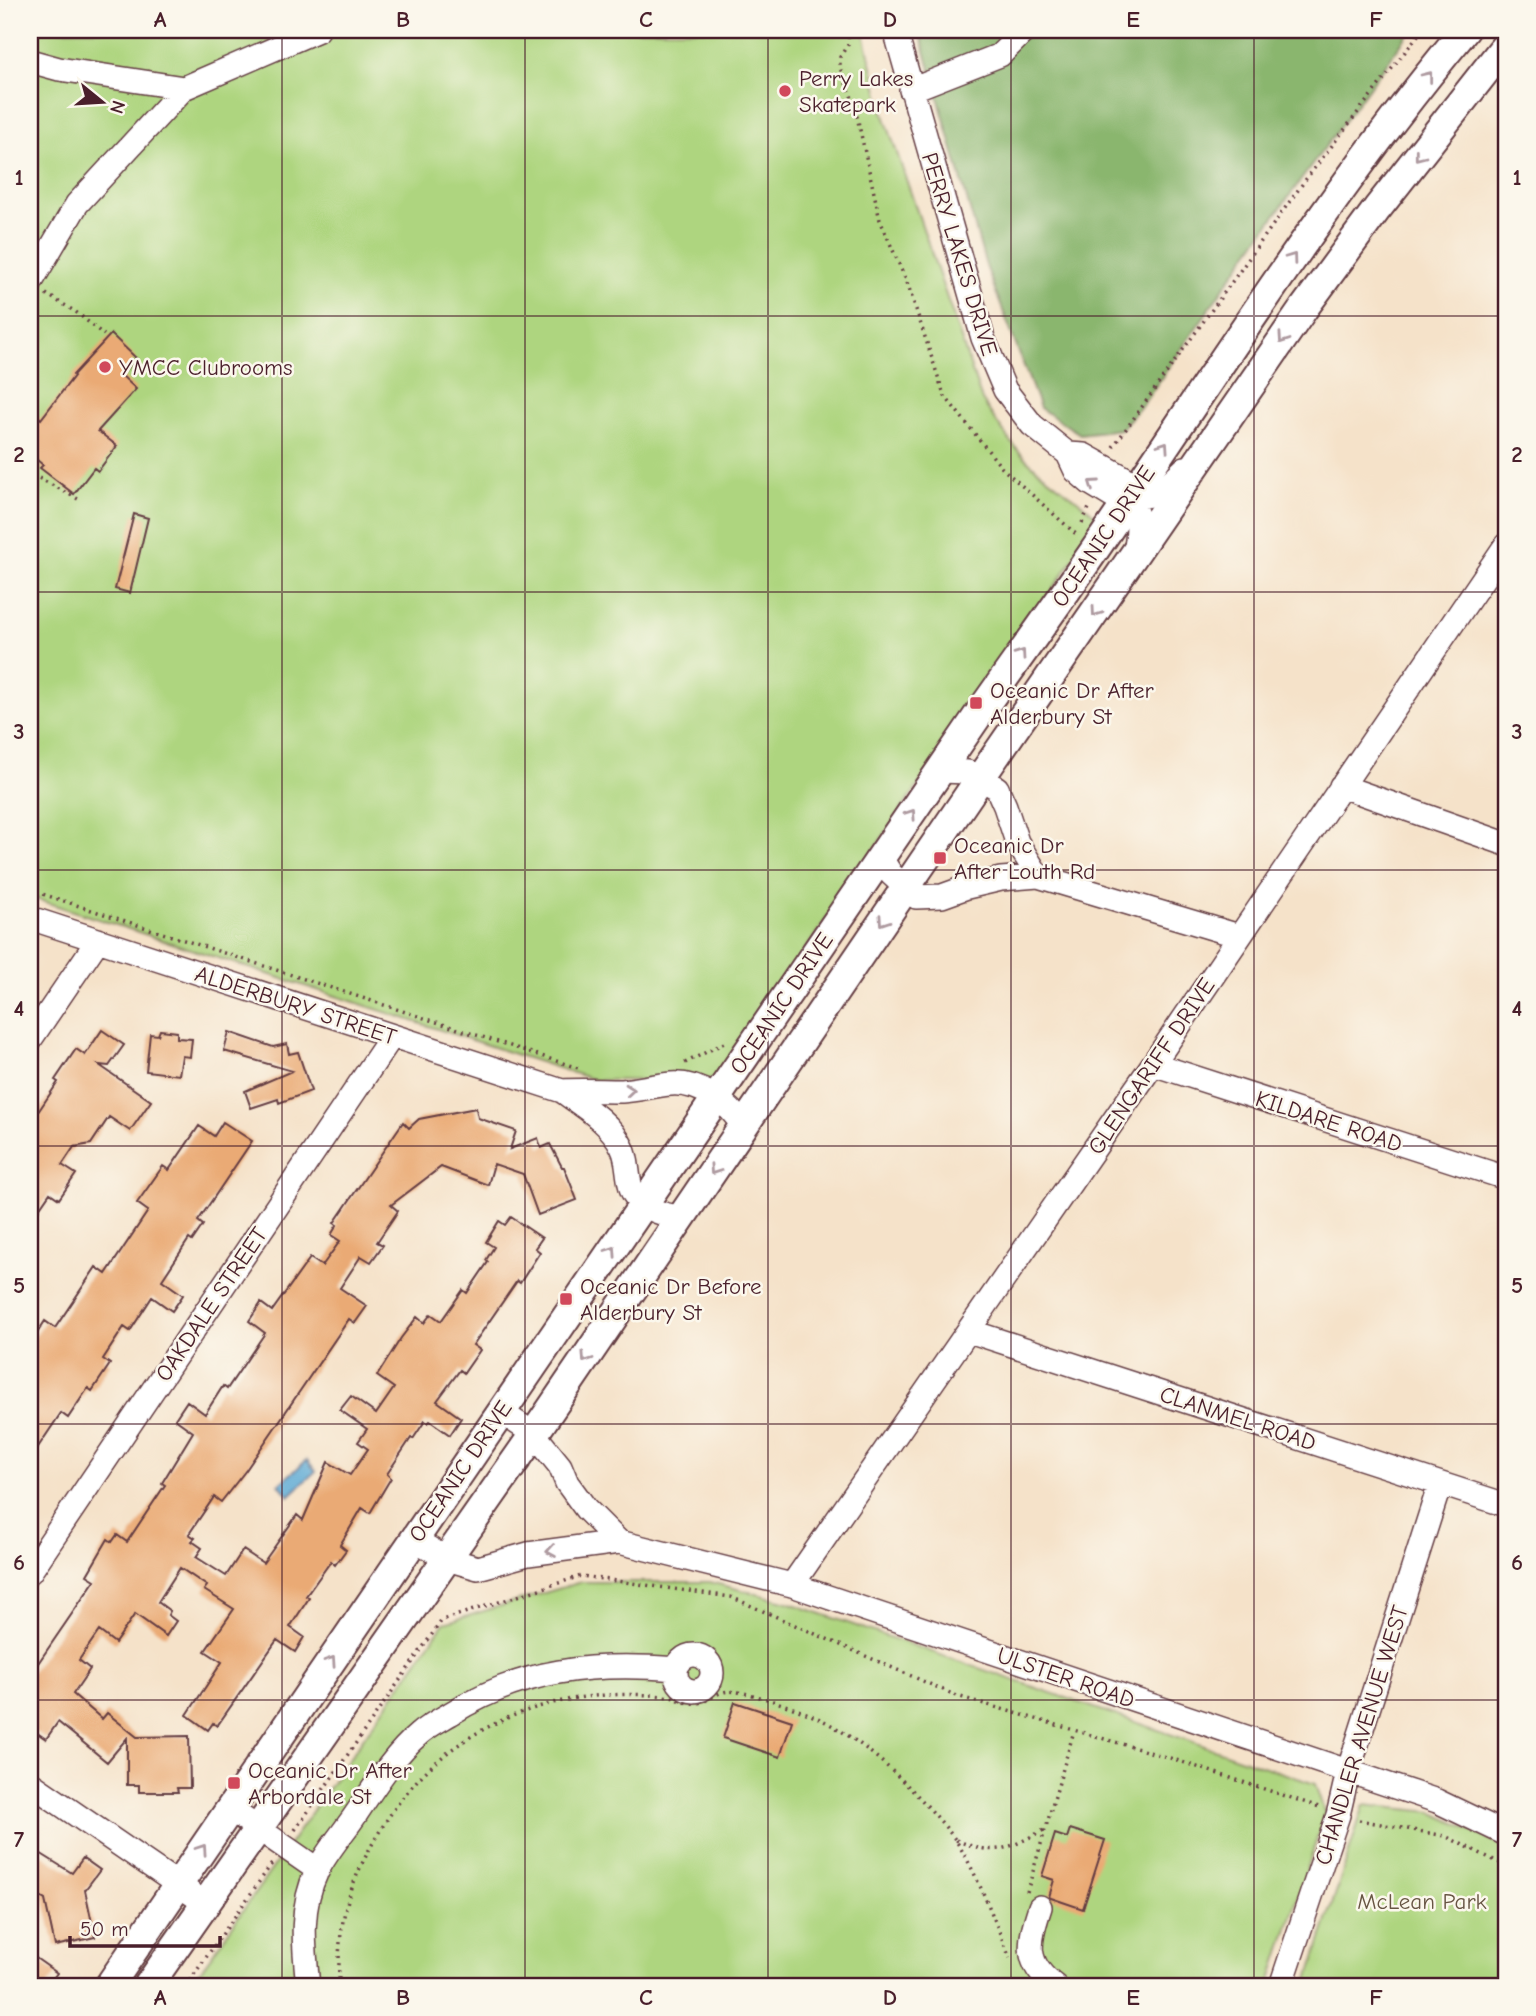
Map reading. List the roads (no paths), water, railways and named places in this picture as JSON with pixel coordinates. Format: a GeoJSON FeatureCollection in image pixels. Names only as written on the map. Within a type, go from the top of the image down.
{"type":"FeatureCollection","features":[{"type":"Feature","properties":{"kind":"main road","name":"OCEANIC DRIVE"},"geometry":{"type":"LineString","coordinates":[[109,1986],[1129,499],[1276,280],[1385,131],[1465,30]]}},
{"type":"Feature","properties":{"kind":"main road","name":"OCEANIC DRIVE"},"geometry":{"type":"LineString","coordinates":[[148,1986],[534,1434],[1304,308],[1368,220],[1506,45]]}},
{"type":"Feature","properties":{"kind":"street"},"geometry":{"type":"LineString","coordinates":[[30,283],[77,204],[184,88],[318,30]]}},
{"type":"Feature","properties":{"kind":"street","name":"PERRY LAKES DRIVE"},"geometry":{"type":"LineString","coordinates":[[895,30],[983,338],[1005,390],[1032,425],[1068,454],[1076,471],[1096,474],[1113,497],[1129,499]]}},
{"type":"Feature","properties":{"kind":"street"},"geometry":{"type":"LineString","coordinates":[[911,90],[1000,55],[1025,30]]}},
{"type":"Feature","properties":{"kind":"street"},"geometry":{"type":"LineString","coordinates":[[30,61],[59,69],[184,88]]}},
{"type":"Feature","properties":{"kind":"street"},"geometry":{"type":"LineString","coordinates":[[1135,556],[1137,517],[1129,499],[1150,495],[1166,486],[1216,438]]}},
{"type":"Feature","properties":{"kind":"street","name":"GLENGARIFF DRIVE"},"geometry":{"type":"LineString","coordinates":[[792,1585],[1153,1064],[1506,545]]}},
{"type":"Feature","properties":{"kind":"street"},"geometry":{"type":"LineString","coordinates":[[940,771],[968,772],[997,788],[1017,842],[1038,876]]}},
{"type":"Feature","properties":{"kind":"street"},"geometry":{"type":"LineString","coordinates":[[1342,786],[1506,844]]}},
{"type":"Feature","properties":{"kind":"street"},"geometry":{"type":"LineString","coordinates":[[881,858],[891,874],[916,897],[942,897],[967,887],[1002,879],[1038,876],[1239,936]]}},
{"type":"Feature","properties":{"kind":"street","name":"ALDERBURY STREET"},"geometry":{"type":"LineString","coordinates":[[30,918],[562,1091],[620,1091],[671,1084],[696,1087],[738,1117],[743,1127]]}},
{"type":"Feature","properties":{"kind":"street"},"geometry":{"type":"LineString","coordinates":[[30,1040],[98,940]]}},
{"type":"Feature","properties":{"kind":"street","name":"OAKDALE STREET"},"geometry":{"type":"LineString","coordinates":[[30,1572],[392,1037]]}},
{"type":"Feature","properties":{"kind":"street","name":"KILDARE ROAD"},"geometry":{"type":"LineString","coordinates":[[1153,1064],[1506,1178]]}},
{"type":"Feature","properties":{"kind":"street","name":"ALDERBURY STREET"},"geometry":{"type":"LineString","coordinates":[[562,1091],[586,1108],[617,1139],[627,1164],[631,1188],[643,1204]]}},
{"type":"Feature","properties":{"kind":"street"},"geometry":{"type":"LineString","coordinates":[[643,1204],[671,1217],[682,1217]]}},
{"type":"Feature","properties":{"kind":"street","name":"CLANMEL ROAD"},"geometry":{"type":"LineString","coordinates":[[969,1331],[1506,1505]]}},
{"type":"Feature","properties":{"kind":"street"},"geometry":{"type":"LineString","coordinates":[[501,1412],[534,1434],[560,1466],[567,1483],[586,1509],[619,1542]]}},
{"type":"Feature","properties":{"kind":"street","name":"CHANDLER AVENUE WEST"},"geometry":{"type":"LineString","coordinates":[[1281,1986],[1338,1815],[1348,1772],[1440,1484]]}},
{"type":"Feature","properties":{"kind":"street","name":"ULSTER ROAD"},"geometry":{"type":"LineString","coordinates":[[414,1539],[447,1559],[478,1568],[528,1554],[619,1542],[792,1585],[1437,1801],[1506,1834]]}},
{"type":"Feature","properties":{"kind":"street"},"geometry":{"type":"LineString","coordinates":[[308,1986],[303,1933],[311,1889],[318,1870],[384,1772],[419,1734],[464,1706],[507,1684],[553,1672],[602,1666],[676,1669]]}},
{"type":"Feature","properties":{"kind":"street"},"geometry":{"type":"LineString","coordinates":[[30,1783],[205,1903]]}},
{"type":"Feature","properties":{"kind":"street"},"geometry":{"type":"LineString","coordinates":[[230,1809],[318,1870]]}},
{"type":"Feature","properties":{"kind":"street"},"geometry":{"type":"LineString","coordinates":[[1032,1906],[1032,1961],[1042,1977],[1055,1986]]}},
{"type":"Feature","properties":{"kind":"water"},"geometry":{"type":"Polygon","coordinates":[[[307,1460],[316,1471],[289,1496],[279,1484],[307,1460]]]}},
{"type":"Feature","properties":{"kind":"place","name":"Perry Lakes Skatepark"},"geometry":{"type":"Point","coordinates":[785,91]}},
{"type":"Feature","properties":{"kind":"place","name":"YMCC Clubrooms"},"geometry":{"type":"Point","coordinates":[105,367]}},
{"type":"Feature","properties":{"kind":"place","name":"Oceanic Dr After Alderbury St"},"geometry":{"type":"Point","coordinates":[976,703]}},
{"type":"Feature","properties":{"kind":"place","name":"Oceanic Dr After Louth Rd"},"geometry":{"type":"Point","coordinates":[940,858]}},
{"type":"Feature","properties":{"kind":"place","name":"Oceanic Dr Before Alderbury St"},"geometry":{"type":"Point","coordinates":[566,1299]}},
{"type":"Feature","properties":{"kind":"place","name":"Oceanic Dr After Arbordale St"},"geometry":{"type":"Point","coordinates":[234,1783]}},
{"type":"Feature","properties":{"kind":"park label","name":"McLean Park"},"geometry":{"type":"Point","coordinates":[1422,1901]}}]}
